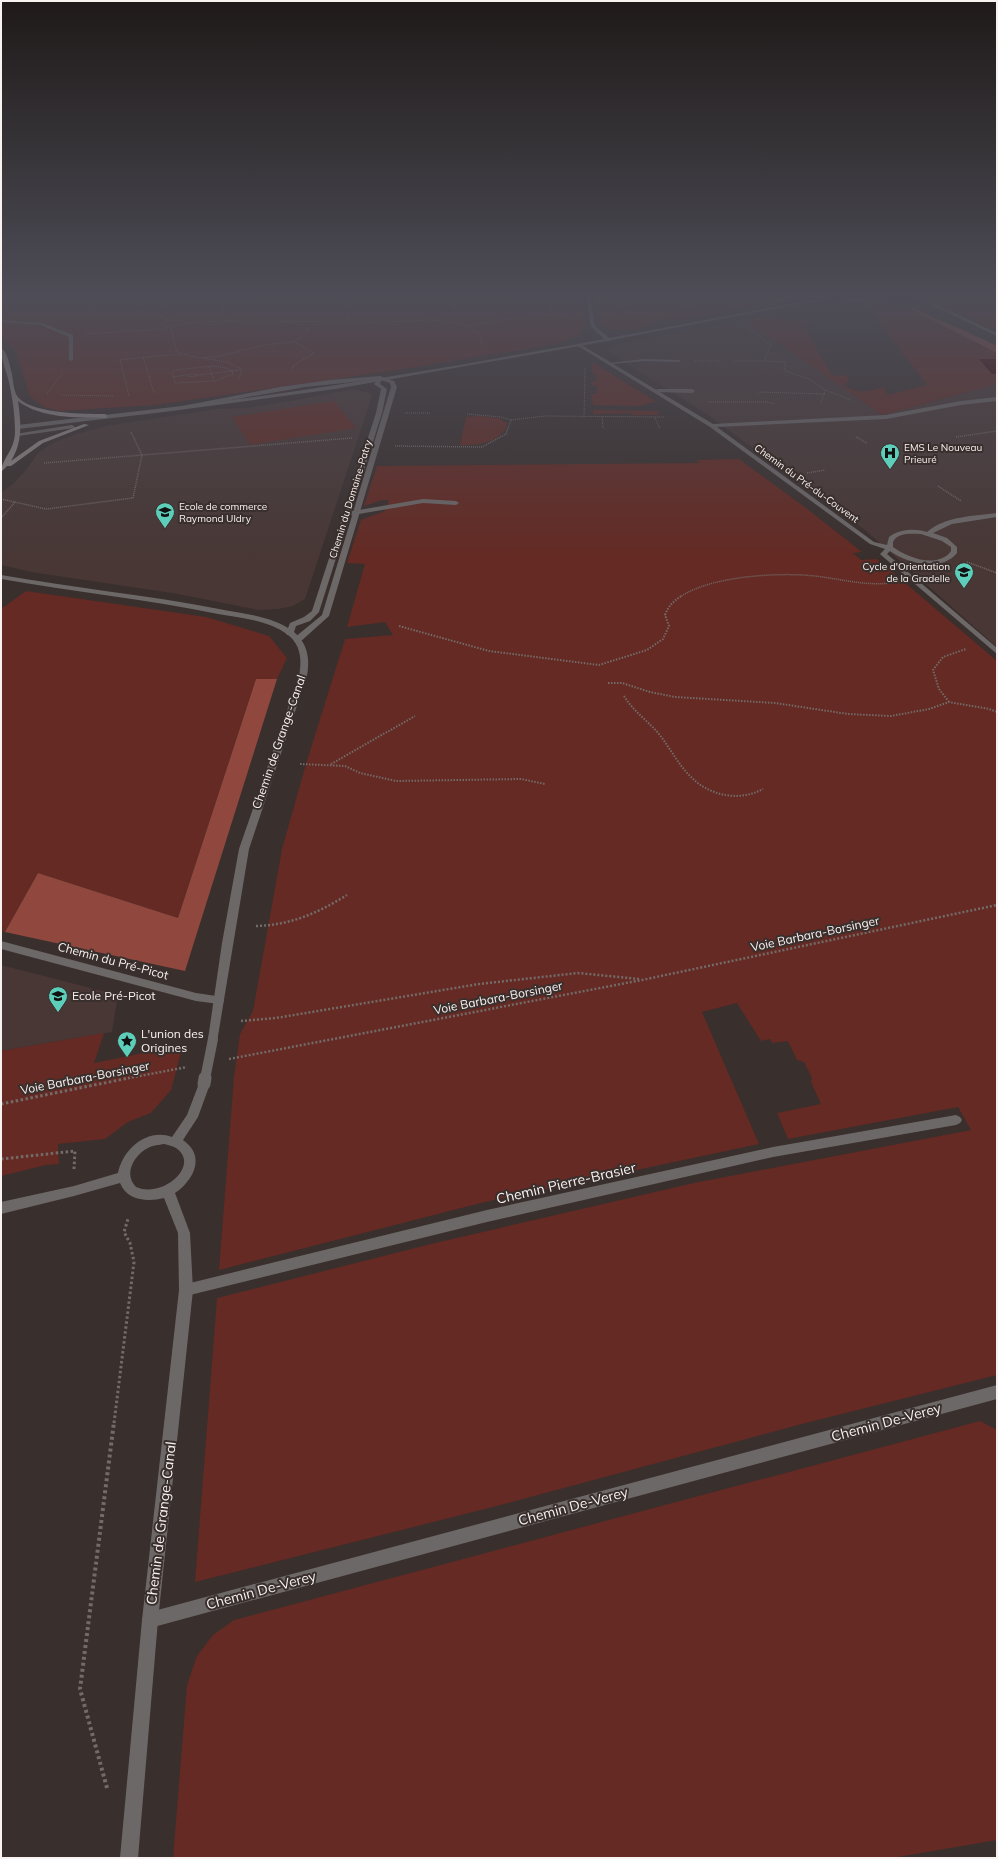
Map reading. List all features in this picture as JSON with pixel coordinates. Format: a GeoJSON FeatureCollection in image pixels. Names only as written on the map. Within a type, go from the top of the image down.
{"type":"FeatureCollection","features":[{"type":"Feature","properties":{"kind":"main road"},"geometry":{"type":"LineString","coordinates":[[1,471],[12,455],[18,434],[11,384]]}},
{"type":"Feature","properties":{"kind":"main road"},"geometry":{"type":"LineString","coordinates":[[13,395],[26,406],[46,412],[106,416]]}},
{"type":"Feature","properties":{"kind":"main road"},"geometry":{"type":"LineString","coordinates":[[1,471],[18,457],[41,442],[56,435],[86,425]]}},
{"type":"Feature","properties":{"kind":"street"},"geometry":{"type":"LineString","coordinates":[[18,427],[164,410],[349,384]]}},
{"type":"Feature","properties":{"kind":"street","name":"Chemin du Domaine-Patry"},"geometry":{"type":"LineString","coordinates":[[293,636],[293,625],[307,619],[315,612],[379,412],[384,389],[377,384]]}},
{"type":"Feature","properties":{"kind":"street","name":"Chemin du Domaine-Patry"},"geometry":{"type":"LineString","coordinates":[[293,636],[325,616],[377,446],[394,387],[393,384]]}},
{"type":"Feature","properties":{"kind":"street","name":"Chemin du Pré-du-Couvent"},"geometry":{"type":"LineString","coordinates":[[645,384],[712,426],[872,543],[890,548],[903,557],[925,561],[936,561],[951,556]]}},
{"type":"Feature","properties":{"kind":"street"},"geometry":{"type":"LineString","coordinates":[[657,391],[692,391]]}},
{"type":"Feature","properties":{"kind":"street"},"geometry":{"type":"LineString","coordinates":[[712,426],[886,417],[923,412],[959,403],[997,399]]}},
{"type":"Feature","properties":{"kind":"street"},"geometry":{"type":"LineString","coordinates":[[18,434],[86,425],[164,410]]}},
{"type":"Feature","properties":{"kind":"street"},"geometry":{"type":"LineString","coordinates":[[347,514],[412,502],[456,503]]}},
{"type":"Feature","properties":{"kind":"street"},"geometry":{"type":"LineString","coordinates":[[928,534],[930,530],[941,525],[997,515]]}},
{"type":"Feature","properties":{"kind":"street"},"geometry":{"type":"LineString","coordinates":[[951,556],[954,552],[954,548],[950,543],[940,537],[914,532],[896,535],[891,538],[888,543],[890,548],[883,554],[997,652]]}},
{"type":"Feature","properties":{"kind":"street"},"geometry":{"type":"LineString","coordinates":[[1,577],[178,603],[272,624],[293,636]]}},
{"type":"Feature","properties":{"kind":"street","name":"Chemin de Grange-Canal"},"geometry":{"type":"LineString","coordinates":[[176,1141],[192,1117],[204,1084],[213,1039],[227,943],[244,849],[306,664],[305,653],[301,644],[293,636]]}},
{"type":"Feature","properties":{"kind":"street","name":"Chemin du Pré-Picot"},"geometry":{"type":"LineString","coordinates":[[1,945],[196,997],[219,1000]]}},
{"type":"Feature","properties":{"kind":"street","name":"Chemin Pierre-Brasier"},"geometry":{"type":"LineString","coordinates":[[186,1290],[487,1216],[757,1156],[956,1120]]}},
{"type":"Feature","properties":{"kind":"street"},"geometry":{"type":"LineString","coordinates":[[164,1139],[176,1141],[186,1148],[191,1158],[189,1170],[181,1182],[168,1192],[144,1196],[134,1192],[127,1186],[123,1177],[124,1166],[130,1155],[139,1147],[151,1141],[164,1139]]}},
{"type":"Feature","properties":{"kind":"street"},"geometry":{"type":"LineString","coordinates":[[1,1208],[74,1191],[123,1177]]}},
{"type":"Feature","properties":{"kind":"street","name":"Chemin de Grange-Canal"},"geometry":{"type":"LineString","coordinates":[[129,1858],[150,1620],[186,1290],[184,1233],[168,1192]]}},
{"type":"Feature","properties":{"kind":"street","name":"Chemin De-Verey"},"geometry":{"type":"LineString","coordinates":[[150,1620],[997,1392]]}},
{"type":"Feature","properties":{"kind":"path"},"geometry":{"type":"LineString","coordinates":[[52,395],[45,395],[56,384]]}},
{"type":"Feature","properties":{"kind":"path"},"geometry":{"type":"LineString","coordinates":[[126,384],[129,397]]}},
{"type":"Feature","properties":{"kind":"path"},"geometry":{"type":"LineString","coordinates":[[151,384],[154,394]]}},
{"type":"Feature","properties":{"kind":"path"},"geometry":{"type":"LineString","coordinates":[[584,417],[585,384]]}},
{"type":"Feature","properties":{"kind":"path"},"geometry":{"type":"LineString","coordinates":[[812,422],[804,413],[816,409],[822,402],[826,390],[817,384]]}},
{"type":"Feature","properties":{"kind":"path"},"geometry":{"type":"LineString","coordinates":[[758,392],[825,394]]}},
{"type":"Feature","properties":{"kind":"path"},"geometry":{"type":"LineString","coordinates":[[59,395],[114,396]]}},
{"type":"Feature","properties":{"kind":"path"},"geometry":{"type":"LineString","coordinates":[[674,402],[768,402],[780,406]]}},
{"type":"Feature","properties":{"kind":"path"},"geometry":{"type":"LineString","coordinates":[[467,414],[501,417],[511,420],[545,416],[668,417]]}},
{"type":"Feature","properties":{"kind":"path"},"geometry":{"type":"LineString","coordinates":[[602,417],[603,429]]}},
{"type":"Feature","properties":{"kind":"path"},"geometry":{"type":"LineString","coordinates":[[655,418],[660,430]]}},
{"type":"Feature","properties":{"kind":"path"},"geometry":{"type":"LineString","coordinates":[[377,446],[482,447],[506,434],[511,420]]}},
{"type":"Feature","properties":{"kind":"path"},"geometry":{"type":"LineString","coordinates":[[956,437],[997,431]]}},
{"type":"Feature","properties":{"kind":"path"},"geometry":{"type":"LineString","coordinates":[[1,499],[46,509],[133,498],[142,455],[131,432]]}},
{"type":"Feature","properties":{"kind":"path"},"geometry":{"type":"LineString","coordinates":[[39,463],[356,438]]}},
{"type":"Feature","properties":{"kind":"path"},"geometry":{"type":"LineString","coordinates":[[804,473],[825,470]]}},
{"type":"Feature","properties":{"kind":"path"},"geometry":{"type":"LineString","coordinates":[[1,518],[15,502]]}},
{"type":"Feature","properties":{"kind":"path"},"geometry":{"type":"LineString","coordinates":[[951,556],[997,573]]}},
{"type":"Feature","properties":{"kind":"path"},"geometry":{"type":"LineString","coordinates":[[399,626],[489,651],[599,665],[647,650],[663,639],[669,626],[665,615],[670,603],[679,596],[698,588],[744,578],[776,574],[805,575],[878,586],[912,579]]}},
{"type":"Feature","properties":{"kind":"path"},"geometry":{"type":"LineString","coordinates":[[949,702],[938,689],[933,670],[943,657],[961,650],[990,645]]}},
{"type":"Feature","properties":{"kind":"path"},"geometry":{"type":"LineString","coordinates":[[608,683],[622,683],[650,692],[675,697],[775,703],[848,714],[890,716],[928,709],[949,702],[989,709],[997,712]]}},
{"type":"Feature","properties":{"kind":"path"},"geometry":{"type":"LineString","coordinates":[[624,696],[630,708],[658,733],[695,781],[715,792],[735,797],[755,795],[763,789]]}},
{"type":"Feature","properties":{"kind":"path"},"geometry":{"type":"LineString","coordinates":[[330,764],[415,716]]}},
{"type":"Feature","properties":{"kind":"path"},"geometry":{"type":"LineString","coordinates":[[300,764],[330,764],[345,766],[366,774],[396,781],[422,782],[521,779],[545,784]]}},
{"type":"Feature","properties":{"kind":"path"},"geometry":{"type":"LineString","coordinates":[[256,926],[287,923],[308,917],[347,895]]}},
{"type":"Feature","properties":{"kind":"path","name":"Voie Barbara-Borsinger"},"geometry":{"type":"LineString","coordinates":[[223,1060],[642,980],[997,905]]}},
{"type":"Feature","properties":{"kind":"path"},"geometry":{"type":"LineString","coordinates":[[241,1021],[276,1018],[479,984],[578,973],[642,980]]}},
{"type":"Feature","properties":{"kind":"path","name":"Voie Barbara-Borsinger"},"geometry":{"type":"LineString","coordinates":[[1,1104],[192,1066]]}},
{"type":"Feature","properties":{"kind":"path"},"geometry":{"type":"LineString","coordinates":[[1,1159],[75,1150],[74,1169]]}},
{"type":"Feature","properties":{"kind":"path"},"geometry":{"type":"LineString","coordinates":[[107,1788],[80,1689],[134,1262],[130,1243],[124,1232],[128,1219]]}},
{"type":"Feature","properties":{"kind":"shaded area"},"geometry":{"type":"Polygon","coordinates":[[[26,384],[303,384],[155,405],[60,411],[44,407],[30,397],[26,384]]]}},
{"type":"Feature","properties":{"kind":"shaded area"},"geometry":{"type":"Polygon","coordinates":[[[592,384],[627,384],[655,401],[640,406],[593,405],[591,394],[597,394],[597,386],[592,384]]]}},
{"type":"Feature","properties":{"kind":"shaded area","name":"EMS Le Nouveau Prieuré"},"geometry":{"type":"Polygon","coordinates":[[[659,384],[837,384],[882,415],[997,384],[997,647],[865,530],[708,415],[659,384]]]}},
{"type":"Feature","properties":{"kind":"shaded area"},"geometry":{"type":"Polygon","coordinates":[[[837,384],[846,384],[844,385],[858,391],[868,391],[883,387],[888,395],[927,385],[926,384],[997,384],[882,415],[837,384]]]}},
{"type":"Feature","properties":{"kind":"shaded area","name":"Ecole de commerce Raymond Uldry"},"geometry":{"type":"Polygon","coordinates":[[[353,389],[369,393],[372,396],[305,599],[293,606],[278,609],[258,610],[178,594],[31,572],[1,565],[1,493],[13,484],[26,470],[38,453],[53,443],[77,434],[106,426],[217,409],[246,408],[353,389]]]}},
{"type":"Feature","properties":{"kind":"shaded area"},"geometry":{"type":"Polygon","coordinates":[[[334,401],[356,428],[250,445],[232,417],[334,401]]]}},
{"type":"Feature","properties":{"kind":"shaded area"},"geometry":{"type":"Polygon","coordinates":[[[593,410],[658,411],[658,415],[632,415],[631,413],[593,414],[593,410]]]}},
{"type":"Feature","properties":{"kind":"shaded area"},"geometry":{"type":"Polygon","coordinates":[[[479,416],[499,418],[508,424],[499,436],[487,442],[474,445],[460,445],[466,417],[479,416]]]}},
{"type":"Feature","properties":{"kind":"shaded area"},"geometry":{"type":"Polygon","coordinates":[[[739,459],[806,508],[862,552],[853,553],[861,560],[877,559],[997,661],[997,1375],[798,1425],[493,1507],[195,1582],[217,1298],[435,1243],[694,1183],[971,1130],[958,1107],[788,1139],[777,1113],[821,1104],[811,1082],[812,1078],[804,1062],[797,1060],[788,1041],[772,1043],[770,1039],[761,1041],[737,1003],[702,1012],[759,1144],[481,1203],[219,1270],[234,1077],[240,1034],[253,1011],[282,849],[306,764],[345,639],[393,635],[385,622],[347,627],[365,564],[347,563],[361,520],[385,511],[389,500],[382,500],[364,506],[377,466],[700,463],[696,460],[739,459]]]}},
{"type":"Feature","properties":{"kind":"shaded area"},"geometry":{"type":"Polygon","coordinates":[[[26,591],[206,617],[269,636],[287,658],[277,679],[256,679],[178,918],[38,873],[5,932],[1,931],[1,609],[26,591]]]}},
{"type":"Feature","properties":{"kind":"shaded area"},"geometry":{"type":"Polygon","coordinates":[[[256,679],[277,679],[185,971],[5,932],[38,873],[178,918],[256,679]]]}},
{"type":"Feature","properties":{"kind":"shaded area","name":"Ecole Pré-Picot"},"geometry":{"type":"Polygon","coordinates":[[[1,965],[118,995],[112,1032],[1,1051],[1,965]]]}},
{"type":"Feature","properties":{"kind":"shaded area"},"geometry":{"type":"Polygon","coordinates":[[[104,1033],[94,1063],[183,1045],[171,1090],[151,1113],[128,1122],[105,1139],[58,1144],[59,1164],[46,1165],[1,1176],[1,1051],[104,1033]]]}},
{"type":"Feature","properties":{"kind":"shaded area"},"geometry":{"type":"Polygon","coordinates":[[[980,1421],[997,1430],[997,1840],[892,1858],[173,1858],[187,1685],[197,1656],[213,1635],[234,1620],[980,1421]]]}},
{"type":"Feature","properties":{"kind":"place","name":"EMS Le Nouveau Prieuré"},"geometry":{"type":"Point","coordinates":[890,470]}},
{"type":"Feature","properties":{"kind":"place","name":"Ecole de commerce Raymond Uldry"},"geometry":{"type":"Point","coordinates":[165,529]}},
{"type":"Feature","properties":{"kind":"place","name":"Cycle d'Orientation de la Gradelle"},"geometry":{"type":"Point","coordinates":[964,589]}},
{"type":"Feature","properties":{"kind":"place","name":"Ecole Pré-Picot"},"geometry":{"type":"Point","coordinates":[58,1013]}},
{"type":"Feature","properties":{"kind":"place","name":"L'union des Origines"},"geometry":{"type":"Point","coordinates":[127,1058]}}]}
